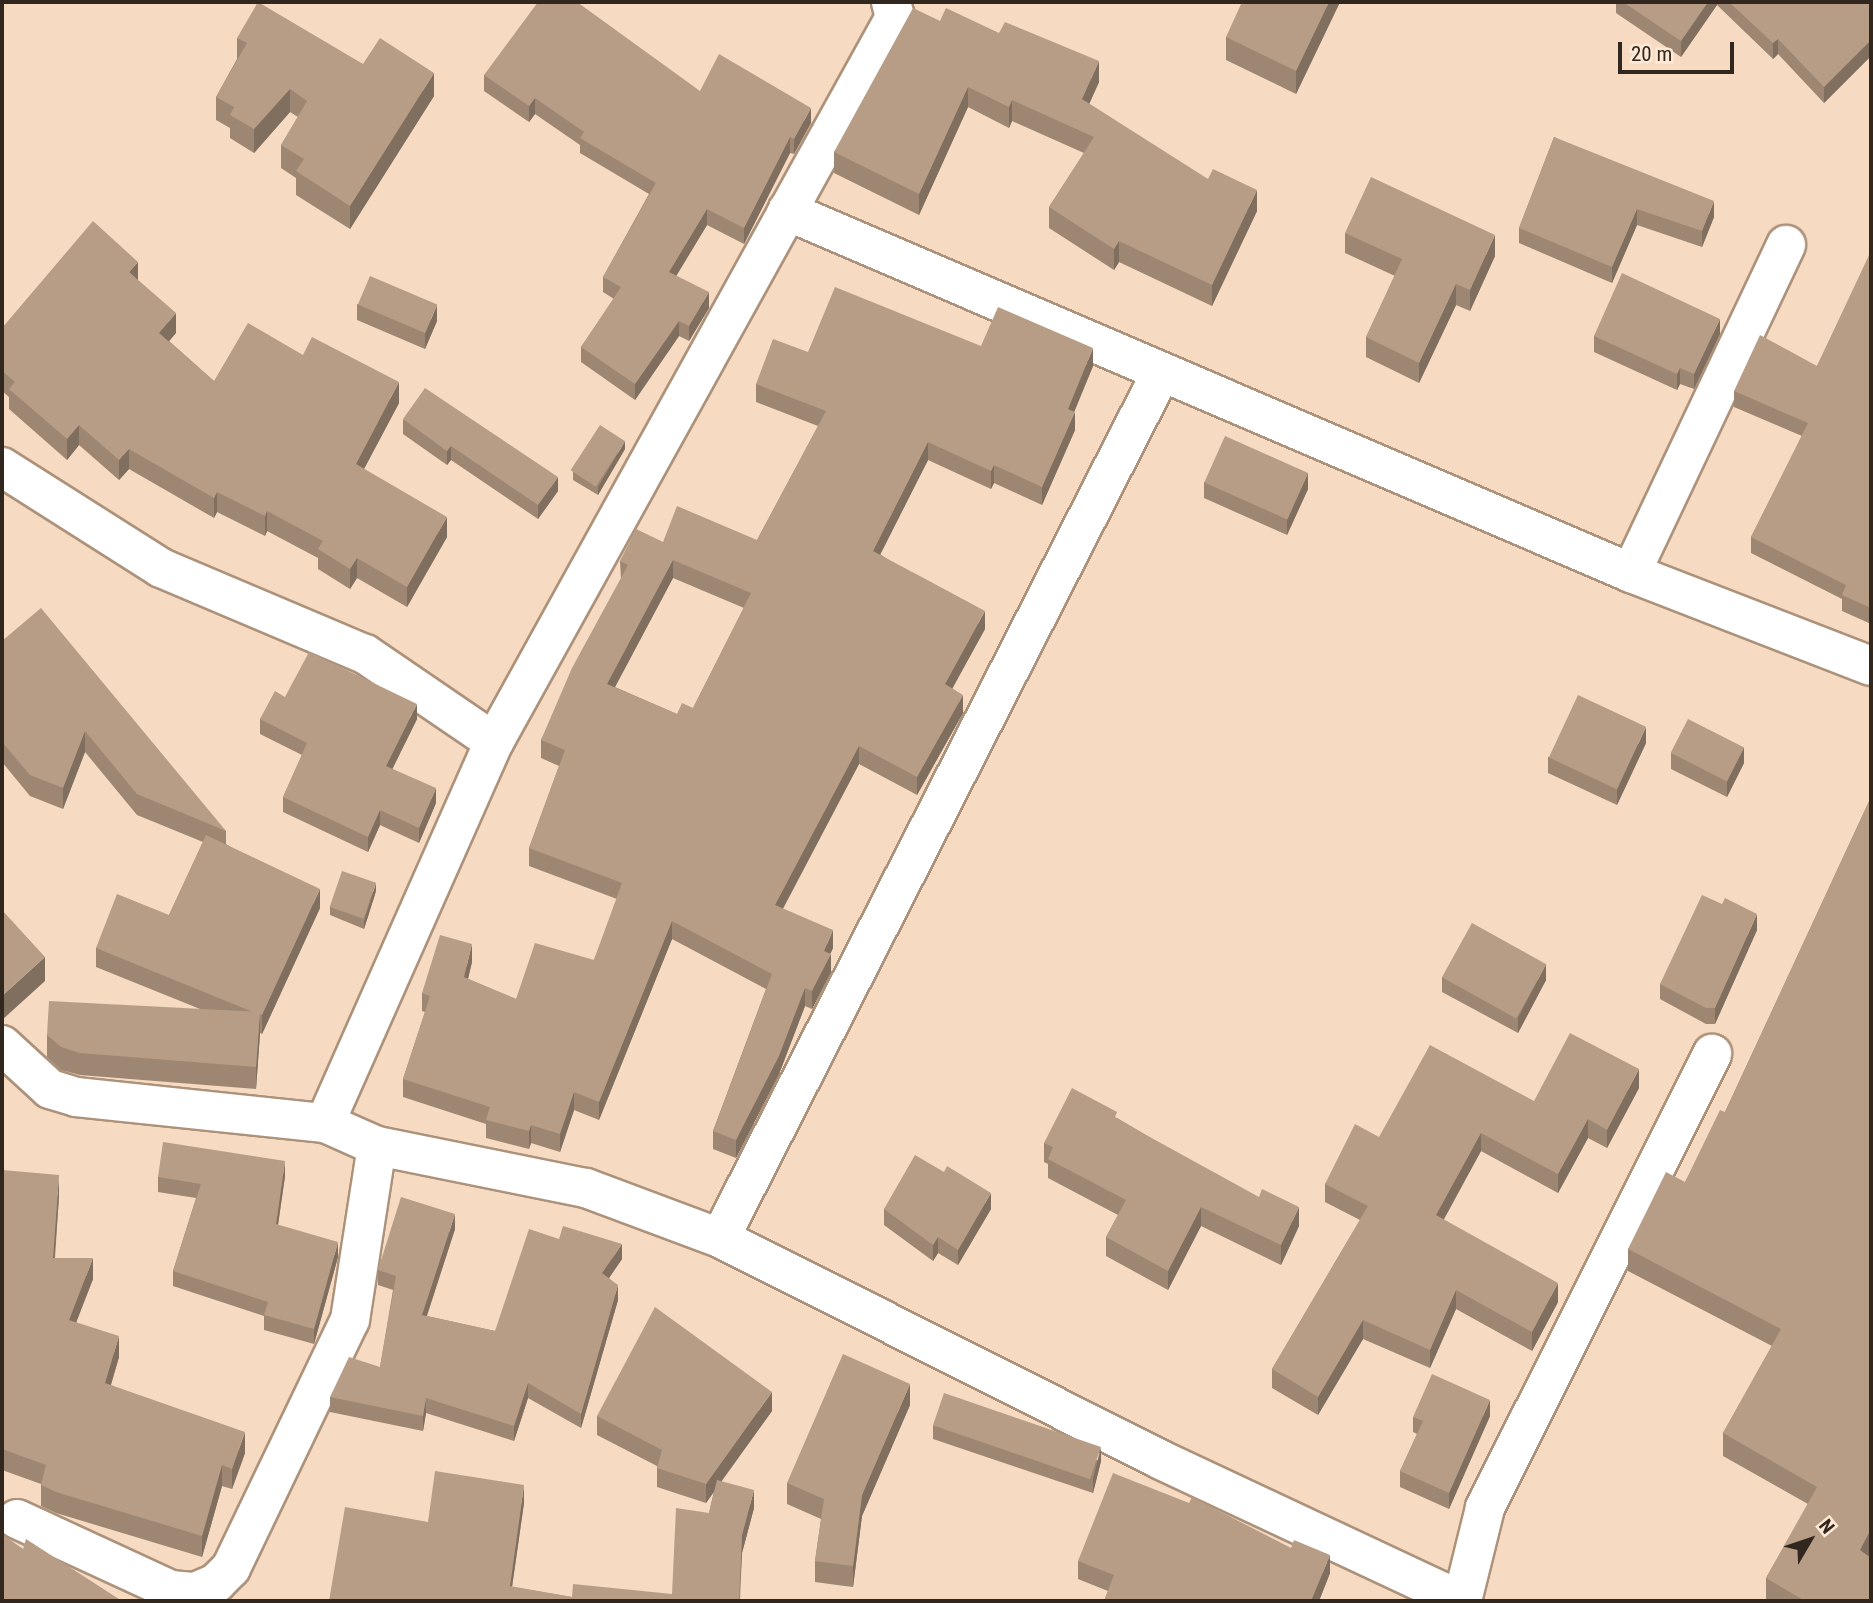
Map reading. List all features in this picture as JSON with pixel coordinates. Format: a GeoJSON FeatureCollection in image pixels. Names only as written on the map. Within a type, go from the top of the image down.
{"type":"FeatureCollection","features":[{"type":"Feature","properties":{"kind":"street"},"geometry":{"type":"LineString","coordinates":[[325,1123],[494,742],[895,17],[891,2]]}},
{"type":"Feature","properties":{"kind":"street"},"geometry":{"type":"LineString","coordinates":[[787,211],[1631,573],[1871,667]]}},
{"type":"Feature","properties":{"kind":"street"},"geometry":{"type":"LineString","coordinates":[[1631,573],[1786,245]]}},
{"type":"Feature","properties":{"kind":"street"},"geometry":{"type":"LineString","coordinates":[[720,1238],[1161,373]]}},
{"type":"Feature","properties":{"kind":"street"},"geometry":{"type":"LineString","coordinates":[[2,467],[161,568],[365,654],[494,742]]}},
{"type":"Feature","properties":{"kind":"street"},"geometry":{"type":"LineString","coordinates":[[2,1045],[50,1089],[76,1097],[325,1123],[377,1146],[586,1188],[720,1238],[1159,1459],[1462,1601],[1485,1508],[1712,1054]]}},
{"type":"Feature","properties":{"kind":"street"},"geometry":{"type":"LineString","coordinates":[[17,1519],[171,1590],[195,1592],[216,1583],[231,1568],[350,1320],[377,1146]]}},
{"type":"Feature","properties":{"kind":"building"},"geometry":{"type":"Polygon","coordinates":[[[258,2],[363,64],[380,38],[434,73],[350,206],[296,171],[304,159],[281,145],[307,101],[290,89],[254,129],[230,115],[234,107],[216,97],[247,43],[237,38],[258,2]]]}},
{"type":"Feature","properties":{"kind":"building"},"geometry":{"type":"Polygon","coordinates":[[[538,2],[577,2],[700,91],[719,54],[811,108],[794,139],[790,137],[744,228],[707,209],[669,272],[709,292],[689,326],[679,321],[635,384],[581,347],[621,287],[603,277],[656,183],[580,138],[584,132],[535,98],[529,106],[484,75],[538,2]]]}},
{"type":"Feature","properties":{"kind":"building"},"geometry":{"type":"Polygon","coordinates":[[[1242,2],[1329,2],[1296,71],[1226,37],[1242,2]]]}},
{"type":"Feature","properties":{"kind":"building"},"geometry":{"type":"Polygon","coordinates":[[[1623,2],[1708,2],[1681,41],[1623,2]]]}},
{"type":"Feature","properties":{"kind":"building"},"geometry":{"type":"Polygon","coordinates":[[[1729,2],[1871,2],[1871,40],[1824,87],[1778,39],[1773,43],[1729,2]]]}},
{"type":"Feature","properties":{"kind":"building"},"geometry":{"type":"Polygon","coordinates":[[[913,8],[940,21],[946,8],[999,33],[1005,22],[1099,61],[1082,99],[1208,179],[1213,169],[1257,190],[1212,285],[1119,241],[1114,249],[1049,207],[1094,137],[1012,100],[1009,107],[968,87],[919,194],[834,152],[913,8]]]}},
{"type":"Feature","properties":{"kind":"building"},"geometry":{"type":"Polygon","coordinates":[[[1554,137],[1714,201],[1702,231],[1637,209],[1612,267],[1519,228],[1554,137]]]}},
{"type":"Feature","properties":{"kind":"building"},"geometry":{"type":"Polygon","coordinates":[[[1371,177],[1495,235],[1470,290],[1456,284],[1419,363],[1366,337],[1402,259],[1345,233],[1371,177]]]}},
{"type":"Feature","properties":{"kind":"building"},"geometry":{"type":"Polygon","coordinates":[[[93,221],[138,262],[129,272],[176,313],[159,333],[214,381],[248,323],[303,355],[312,337],[399,382],[356,464],[447,517],[407,587],[357,558],[350,569],[318,549],[323,541],[267,511],[265,516],[217,492],[214,498],[129,449],[119,460],[79,425],[67,439],[9,389],[15,382],[2,371],[2,328],[93,221]]]}},
{"type":"Feature","properties":{"kind":"building"},"geometry":{"type":"Polygon","coordinates":[[[1870,253],[1871,608],[1842,595],[1846,585],[1751,537],[1808,423],[1734,391],[1760,335],[1817,366],[1870,253]]]}},
{"type":"Feature","properties":{"kind":"building"},"geometry":{"type":"Polygon","coordinates":[[[1622,273],[1720,319],[1694,374],[1680,368],[1677,374],[1594,336],[1622,273]]]}},
{"type":"Feature","properties":{"kind":"building"},"geometry":{"type":"Polygon","coordinates":[[[370,276],[437,305],[425,333],[358,305],[370,276]]]}},
{"type":"Feature","properties":{"kind":"building"},"geometry":{"type":"Polygon","coordinates":[[[835,287],[981,346],[998,307],[1093,348],[1068,409],[1075,412],[1042,487],[994,465],[991,471],[928,442],[873,551],[985,611],[945,684],[963,695],[917,777],[859,746],[775,905],[833,930],[824,951],[831,954],[812,991],[805,988],[779,1056],[736,1140],[713,1131],[772,974],[672,921],[599,1102],[574,1092],[560,1134],[531,1125],[529,1131],[486,1120],[490,1107],[403,1079],[430,996],[422,993],[440,935],[472,944],[464,977],[516,999],[535,943],[594,960],[622,883],[529,848],[565,750],[541,740],[572,668],[628,565],[620,561],[636,529],[663,542],[677,506],[757,540],[826,411],[756,384],[773,339],[808,352],[835,287]],[[673,560],[607,684],[677,714],[682,703],[693,708],[751,593],[673,560]]]}},
{"type":"Feature","properties":{"kind":"building"},"geometry":{"type":"Polygon","coordinates":[[[425,388],[558,477],[538,505],[451,446],[447,451],[403,419],[425,388]]]}},
{"type":"Feature","properties":{"kind":"building"},"geometry":{"type":"Polygon","coordinates":[[[600,425],[625,441],[596,487],[571,470],[600,425]]]}},
{"type":"Feature","properties":{"kind":"building"},"geometry":{"type":"Polygon","coordinates":[[[1225,436],[1308,473],[1287,520],[1204,483],[1225,436]]]}},
{"type":"Feature","properties":{"kind":"building"},"geometry":{"type":"Polygon","coordinates":[[[41,608],[226,831],[137,794],[85,731],[63,788],[30,775],[2,742],[2,641],[41,608]]]}},
{"type":"Feature","properties":{"kind":"building"},"geometry":{"type":"Polygon","coordinates":[[[309,652],[417,704],[386,766],[436,788],[419,828],[380,810],[368,837],[283,797],[307,743],[260,719],[275,691],[285,697],[309,652]]]}},
{"type":"Feature","properties":{"kind":"building"},"geometry":{"type":"Polygon","coordinates":[[[1578,695],[1646,727],[1617,789],[1549,758],[1578,695]]]}},
{"type":"Feature","properties":{"kind":"building"},"geometry":{"type":"Polygon","coordinates":[[[1688,719],[1744,748],[1727,781],[1671,753],[1688,719]]]}},
{"type":"Feature","properties":{"kind":"building"},"geometry":{"type":"Polygon","coordinates":[[[1871,797],[1871,1529],[1860,1550],[1871,1558],[1871,1601],[1805,1601],[1766,1578],[1817,1487],[1723,1433],[1781,1329],[1628,1249],[1666,1172],[1685,1182],[1720,1110],[1725,1112],[1871,797]]]}},
{"type":"Feature","properties":{"kind":"building"},"geometry":{"type":"Polygon","coordinates":[[[206,835],[320,889],[262,1015],[96,948],[117,894],[169,915],[206,835]]]}},
{"type":"Feature","properties":{"kind":"building"},"geometry":{"type":"Polygon","coordinates":[[[342,871],[376,883],[364,919],[330,907],[342,871]]]}},
{"type":"Feature","properties":{"kind":"building"},"geometry":{"type":"Polygon","coordinates":[[[1702,895],[1722,904],[1725,898],[1757,914],[1715,1008],[1706,1008],[1660,984],[1702,895]]]}},
{"type":"Feature","properties":{"kind":"building"},"geometry":{"type":"Polygon","coordinates":[[[2,910],[45,957],[2,996],[2,910]]]}},
{"type":"Feature","properties":{"kind":"building"},"geometry":{"type":"Polygon","coordinates":[[[1472,923],[1546,964],[1516,1018],[1442,977],[1472,923]]]}},
{"type":"Feature","properties":{"kind":"building"},"geometry":{"type":"Polygon","coordinates":[[[49,1001],[260,1012],[256,1067],[80,1053],[61,1047],[47,1035],[49,1001]]]}},
{"type":"Feature","properties":{"kind":"building"},"geometry":{"type":"Polygon","coordinates":[[[1570,1033],[1639,1069],[1607,1130],[1588,1119],[1558,1174],[1481,1133],[1436,1215],[1558,1283],[1532,1332],[1456,1290],[1430,1350],[1363,1320],[1318,1397],[1272,1369],[1368,1206],[1325,1184],[1355,1124],[1379,1137],[1430,1045],[1534,1101],[1570,1033]]]}},
{"type":"Feature","properties":{"kind":"building"},"geometry":{"type":"Polygon","coordinates":[[[1072,1088],[1117,1112],[1115,1117],[1259,1197],[1262,1189],[1299,1207],[1281,1245],[1201,1207],[1168,1271],[1106,1237],[1126,1200],[1048,1159],[1053,1147],[1044,1143],[1072,1088]]]}},
{"type":"Feature","properties":{"kind":"building"},"geometry":{"type":"Polygon","coordinates":[[[163,1142],[285,1161],[276,1224],[338,1242],[314,1329],[264,1315],[268,1302],[173,1271],[201,1184],[158,1177],[163,1142]]]}},
{"type":"Feature","properties":{"kind":"building"},"geometry":{"type":"Polygon","coordinates":[[[915,1155],[944,1172],[947,1166],[991,1193],[958,1250],[938,1237],[933,1245],[884,1209],[915,1155]]]}},
{"type":"Feature","properties":{"kind":"building"},"geometry":{"type":"Polygon","coordinates":[[[2,1170],[59,1175],[53,1258],[93,1258],[69,1320],[119,1336],[105,1383],[245,1432],[232,1469],[222,1465],[202,1536],[56,1492],[41,1485],[46,1465],[2,1449],[2,1170]]]}},
{"type":"Feature","properties":{"kind":"building"},"geometry":{"type":"Polygon","coordinates":[[[401,1197],[455,1214],[422,1315],[495,1331],[529,1229],[559,1239],[563,1226],[622,1244],[602,1273],[618,1285],[581,1414],[528,1383],[514,1426],[426,1398],[423,1416],[330,1397],[349,1357],[380,1367],[396,1276],[378,1270],[401,1197]]]}},
{"type":"Feature","properties":{"kind":"building"},"geometry":{"type":"Polygon","coordinates":[[[655,1307],[772,1392],[706,1484],[657,1468],[662,1450],[597,1416],[655,1307]]]}},
{"type":"Feature","properties":{"kind":"building"},"geometry":{"type":"Polygon","coordinates":[[[843,1354],[910,1384],[862,1495],[853,1566],[815,1561],[824,1499],[787,1483],[843,1354]]]}},
{"type":"Feature","properties":{"kind":"building"},"geometry":{"type":"Polygon","coordinates":[[[1432,1374],[1490,1400],[1449,1493],[1400,1471],[1423,1421],[1413,1417],[1432,1374]]]}},
{"type":"Feature","properties":{"kind":"building"},"geometry":{"type":"Polygon","coordinates":[[[944,1393],[1101,1447],[1090,1479],[933,1425],[944,1393]]]}},
{"type":"Feature","properties":{"kind":"building"},"geometry":{"type":"Polygon","coordinates":[[[435,1471],[524,1485],[510,1586],[572,1597],[573,1584],[672,1594],[676,1508],[709,1513],[717,1480],[754,1490],[742,1535],[739,1601],[329,1601],[345,1507],[428,1522],[435,1471]]]}},
{"type":"Feature","properties":{"kind":"building"},"geometry":{"type":"Polygon","coordinates":[[[1113,1473],[1189,1503],[1192,1497],[1291,1548],[1294,1540],[1330,1555],[1311,1601],[1104,1601],[1114,1575],[1078,1561],[1113,1473]]]}},
{"type":"Feature","properties":{"kind":"building"},"geometry":{"type":"Polygon","coordinates":[[[2,1534],[23,1549],[26,1539],[122,1601],[2,1601],[2,1534]]]}}]}
